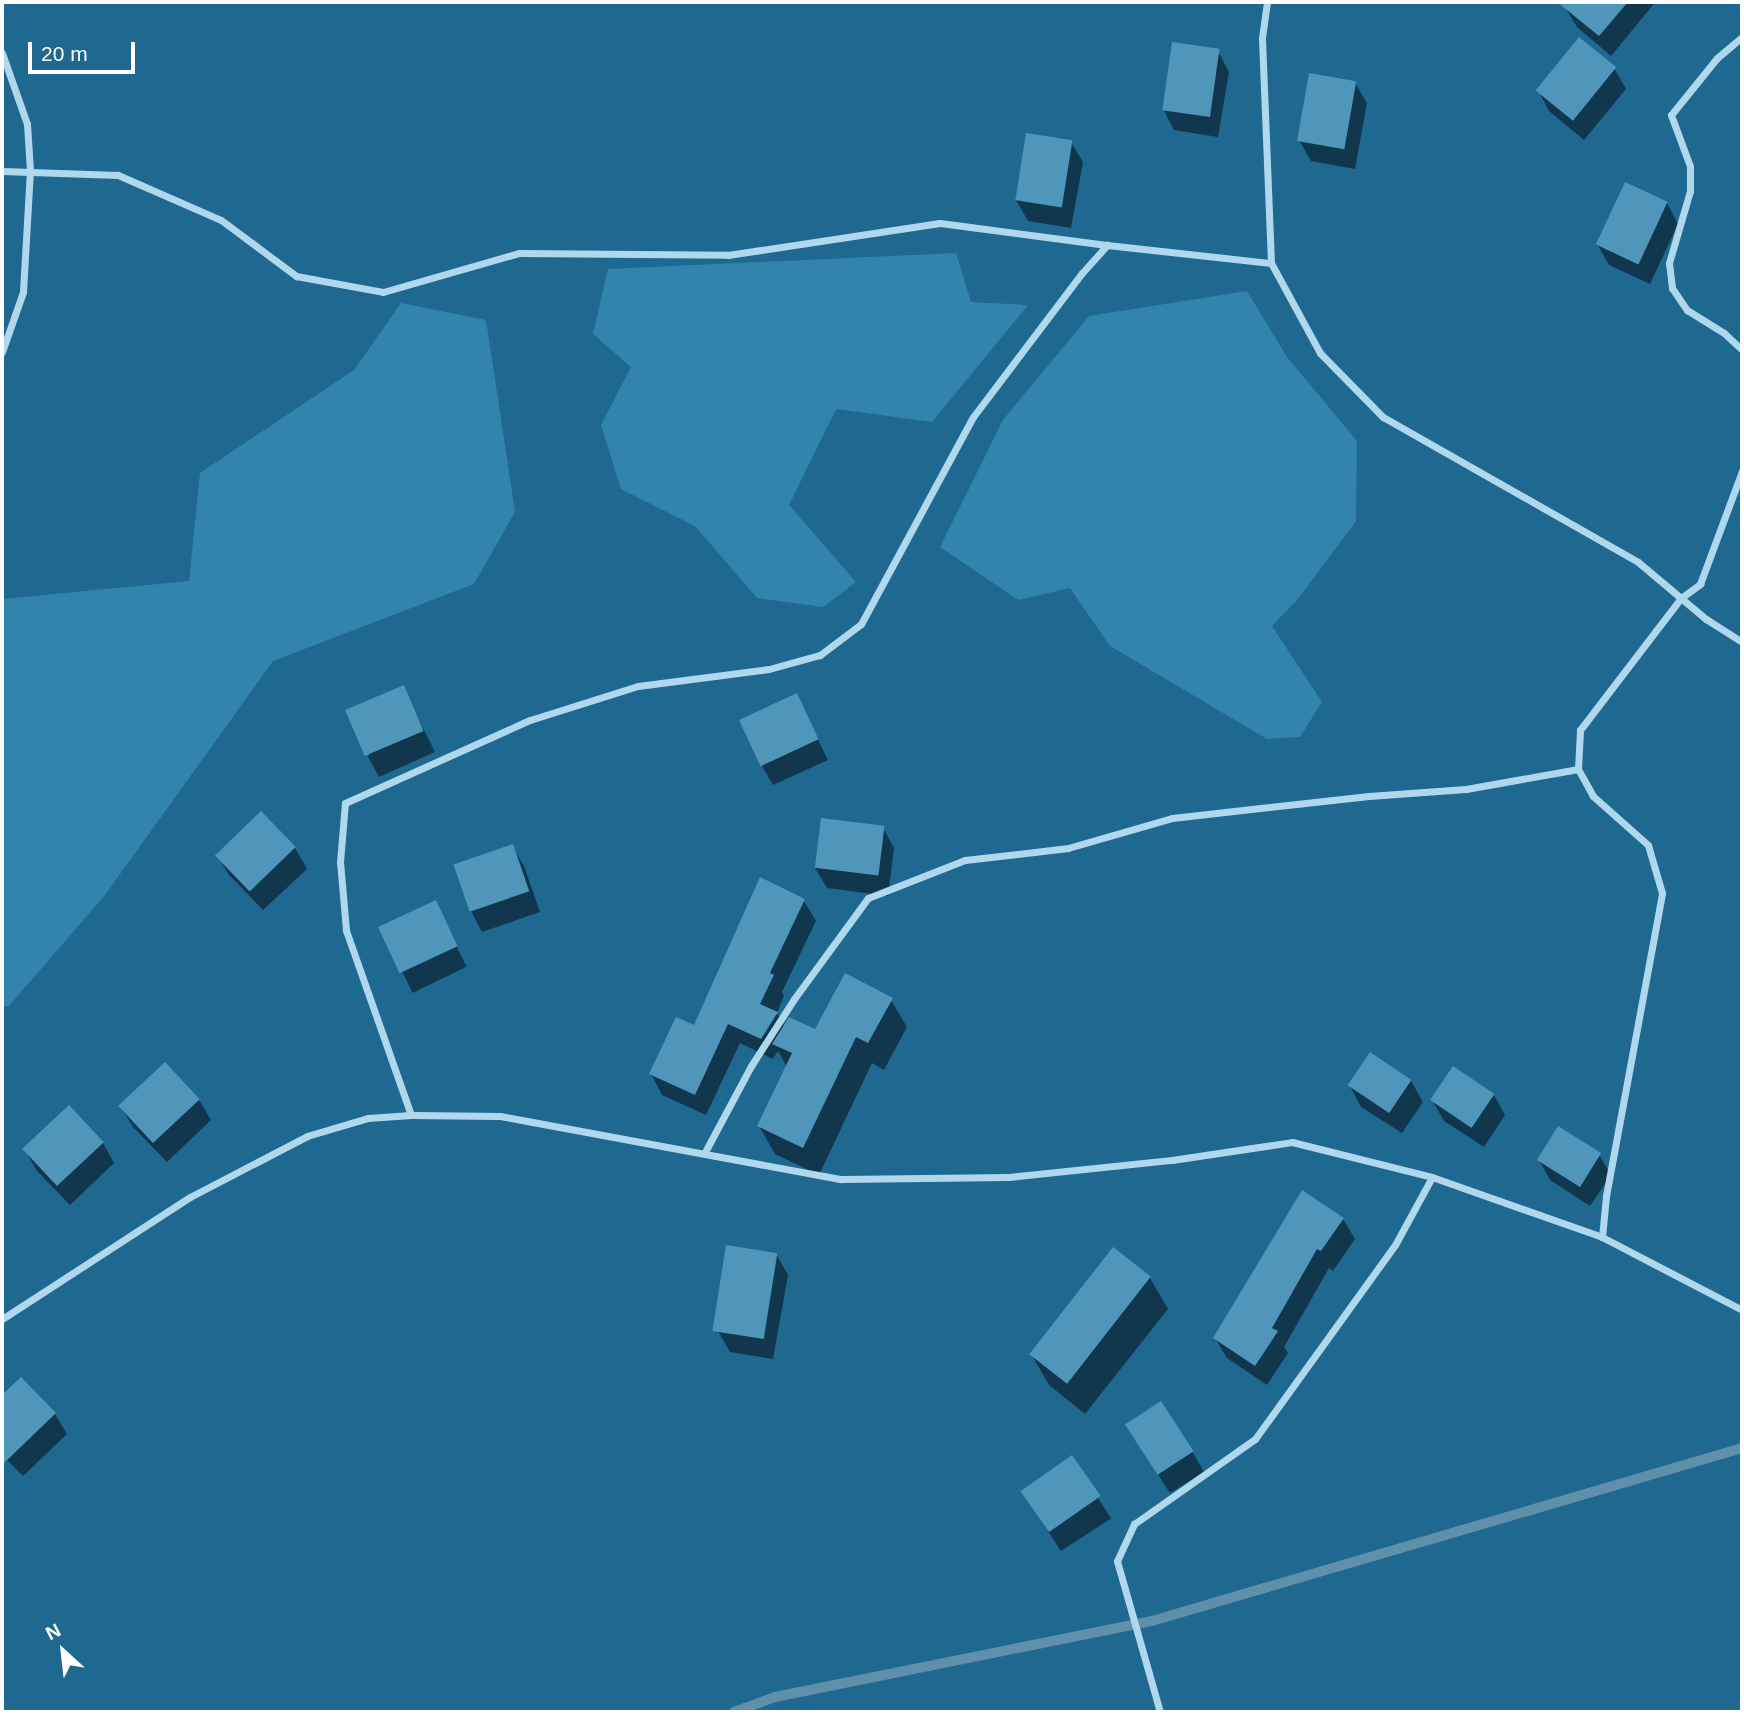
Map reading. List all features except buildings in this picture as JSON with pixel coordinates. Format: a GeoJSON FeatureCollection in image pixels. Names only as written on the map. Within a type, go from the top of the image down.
{"type":"FeatureCollection","features":[{"type":"Feature","properties":{"kind":"street"},"geometry":{"type":"LineString","coordinates":[[1267,2],[1262,39],[1271,263],[1320,353],[1383,417],[1638,562],[1706,619],[1742,642]]}},
{"type":"Feature","properties":{"kind":"street"},"geometry":{"type":"LineString","coordinates":[[1742,37],[1717,58],[1671,115],[1689,166],[1690,191],[1669,263],[1672,288],[1687,310],[1724,333],[1742,350]]}},
{"type":"Feature","properties":{"kind":"street"},"geometry":{"type":"LineString","coordinates":[[2,53],[27,124],[30,170],[23,292],[2,352]]}},
{"type":"Feature","properties":{"kind":"street"},"geometry":{"type":"LineString","coordinates":[[2,171],[118,175],[221,220],[296,276],[383,292],[519,253],[728,255],[940,223],[1271,263]]}},
{"type":"Feature","properties":{"kind":"street"},"geometry":{"type":"LineString","coordinates":[[411,1115],[346,930],[340,862],[345,803],[530,720],[638,687],[769,668],[820,655],[861,624],[973,417],[1082,273],[1107,245]]}},
{"type":"Feature","properties":{"kind":"street"},"geometry":{"type":"LineString","coordinates":[[1602,1237],[1606,1196],[1662,893],[1648,845],[1593,796],[1578,769],[1580,730],[1681,598],[1700,584],[1742,471]]}},
{"type":"Feature","properties":{"kind":"street"},"geometry":{"type":"LineString","coordinates":[[705,1152],[751,1066],[794,999],[869,898],[965,860],[1068,848],[1172,818],[1369,796],[1466,789],[1578,769]]}},
{"type":"Feature","properties":{"kind":"street"},"geometry":{"type":"LineString","coordinates":[[2,1319],[190,1198],[307,1136],[368,1118],[411,1115],[500,1116],[705,1152],[748,1164],[841,1179],[1009,1177],[1172,1160],[1292,1142],[1432,1177],[1602,1237],[1742,1310]]}},
{"type":"Feature","properties":{"kind":"street"},"geometry":{"type":"LineString","coordinates":[[1160,1712],[1117,1561],[1134,1524],[1255,1439],[1395,1245],[1432,1177]]}},
{"type":"Feature","properties":{"kind":"shaded area"},"geometry":{"type":"Polygon","coordinates":[[[956,253],[971,302],[1028,305],[932,422],[836,409],[789,505],[856,582],[823,607],[757,598],[695,526],[621,489],[601,425],[631,367],[593,334],[608,269],[956,253]]]}},
{"type":"Feature","properties":{"kind":"shaded area"},"geometry":{"type":"Polygon","coordinates":[[[1247,291],[1287,357],[1357,441],[1356,521],[1298,599],[1272,626],[1322,702],[1300,737],[1267,739],[1110,646],[1070,588],[1018,600],[940,547],[1003,420],[1089,316],[1247,291]]]}},
{"type":"Feature","properties":{"kind":"shaded area"},"geometry":{"type":"Polygon","coordinates":[[[401,303],[486,320],[515,512],[474,584],[273,661],[105,895],[8,1007],[2,1005],[2,599],[189,581],[200,473],[354,370],[401,303]]]}},
{"type":"Feature","properties":{"kind":"waterway"},"geometry":{"type":"LineString","coordinates":[[734,1712],[775,1697],[1152,1621],[1742,1448]]}}]}
